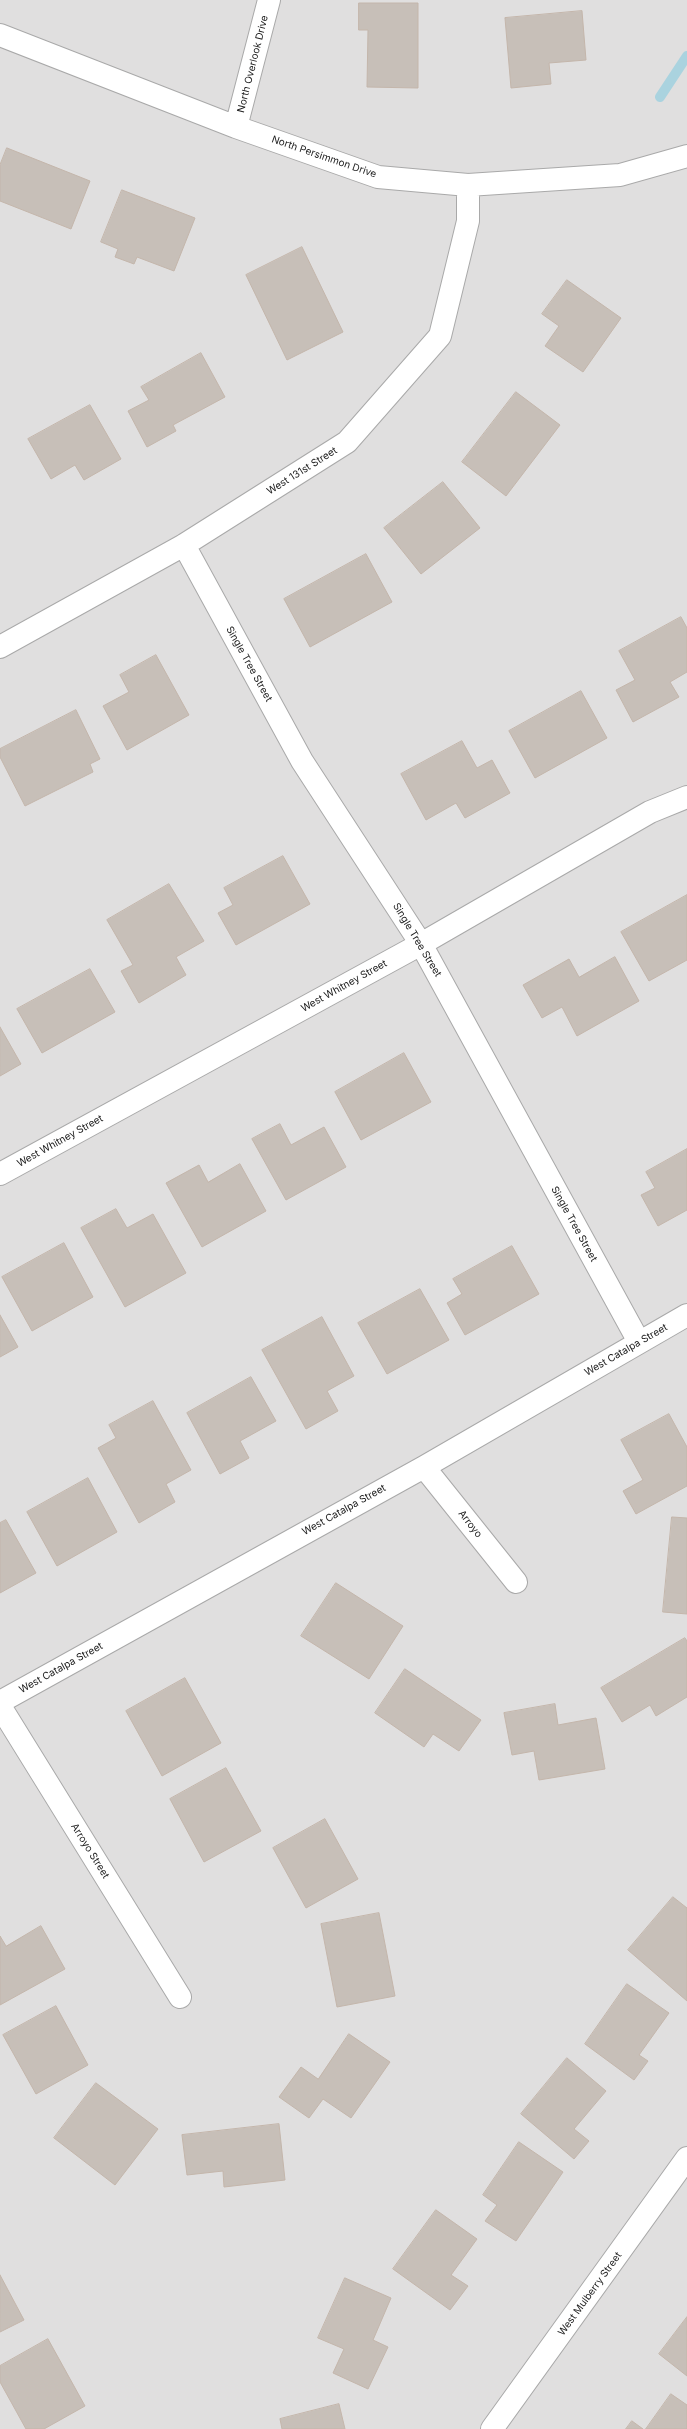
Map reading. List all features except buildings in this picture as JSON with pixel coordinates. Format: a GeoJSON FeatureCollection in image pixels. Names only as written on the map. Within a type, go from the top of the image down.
{"type":"FeatureCollection","features":[{"type":"Feature","properties":{"kind":"street","name":"North Overlook Drive"},"geometry":{"type":"LineString","coordinates":[[236,127],[269,0]]}},
{"type":"Feature","properties":{"kind":"street","name":"North Persimmon Drive"},"geometry":{"type":"LineString","coordinates":[[0,35],[236,127],[378,177],[468,185],[620,175],[687,156]]}},
{"type":"Feature","properties":{"kind":"street","name":"West 131st Street"},"geometry":{"type":"LineString","coordinates":[[0,647],[184,545],[348,442],[440,336],[468,221],[468,185]]}},
{"type":"Feature","properties":{"kind":"street","name":"Single Tree Street"},"geometry":{"type":"LineString","coordinates":[[184,545],[302,761],[421,944],[639,1342]]}},
{"type":"Feature","properties":{"kind":"street","name":"West Whitney Street"},"geometry":{"type":"LineString","coordinates":[[0,1174],[421,944],[650,812],[687,797]]}},
{"type":"Feature","properties":{"kind":"street","name":"West Catalpa Street"},"geometry":{"type":"LineString","coordinates":[[0,1702],[424,1466],[687,1315]]}},
{"type":"Feature","properties":{"kind":"street","name":"Arroyo"},"geometry":{"type":"LineString","coordinates":[[424,1466],[516,1582]]}},
{"type":"Feature","properties":{"kind":"street","name":"Arroyo Street"},"geometry":{"type":"LineString","coordinates":[[0,1706],[180,1997]]}},
{"type":"Feature","properties":{"kind":"street","name":"West Mulberry Street"},"geometry":{"type":"LineString","coordinates":[[492,2429],[687,2158]]}},
{"type":"Feature","properties":{"kind":"shaded area"},"geometry":{"type":"Polygon","coordinates":[[[0,0],[687,0],[687,2429],[0,2429],[0,0]]]}},
{"type":"Feature","properties":{"kind":"waterway"},"geometry":{"type":"LineString","coordinates":[[660,97],[687,56]]}}]}
